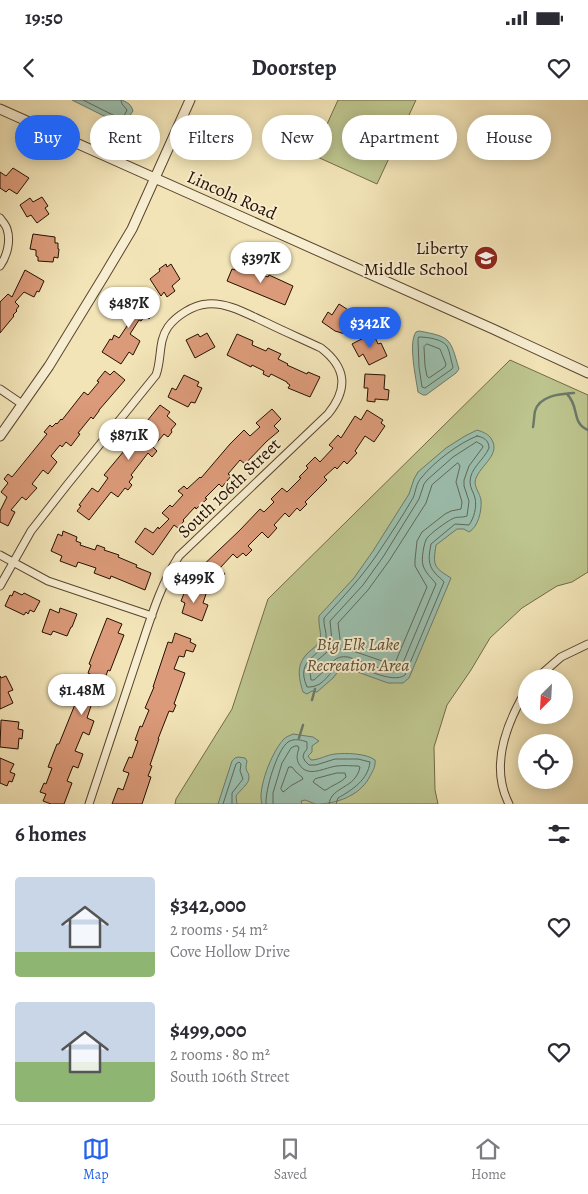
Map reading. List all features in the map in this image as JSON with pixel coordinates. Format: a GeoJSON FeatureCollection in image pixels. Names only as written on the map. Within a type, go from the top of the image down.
{"type":"FeatureCollection","features":[{"type":"Feature","properties":{"kind":"street"},"geometry":{"type":"LineString","coordinates":[[0,436],[49,366],[132,229],[190,100]]}},
{"type":"Feature","properties":{"kind":"street","name":"Lincoln Road"},"geometry":{"type":"LineString","coordinates":[[0,109],[588,373]]}},
{"type":"Feature","properties":{"kind":"street"},"geometry":{"type":"LineString","coordinates":[[0,218],[7,229],[8,248],[0,266]]}},
{"type":"Feature","properties":{"kind":"street","name":"South 106th Street"},"geometry":{"type":"LineString","coordinates":[[14,562],[30,531],[156,375],[159,366],[161,342],[168,327],[178,317],[192,308],[206,304],[224,305],[321,348],[336,362],[341,372],[342,384],[339,395],[331,410],[179,556],[164,582],[89,804]]}},
{"type":"Feature","properties":{"kind":"street"},"geometry":{"type":"LineString","coordinates":[[0,389],[22,404]]}},
{"type":"Feature","properties":{"kind":"street"},"geometry":{"type":"LineString","coordinates":[[0,555],[48,581],[152,616]]}},
{"type":"Feature","properties":{"kind":"street"},"geometry":{"type":"LineString","coordinates":[[0,586],[14,562]]}},
{"type":"Feature","properties":{"kind":"street"},"geometry":{"type":"LineString","coordinates":[[547,669],[561,657],[588,644]]}},
{"type":"Feature","properties":{"kind":"street"},"geometry":{"type":"LineString","coordinates":[[509,804],[503,793],[501,756],[504,737],[518,706]]}},
{"type":"Feature","properties":{"kind":"green space"},"geometry":{"type":"Polygon","coordinates":[[[338,100],[416,100],[409,115],[342,115],[342,160],[388,160],[377,184],[324,160],[332,160],[331,115],[338,100]]]}},
{"type":"Feature","properties":{"kind":"green space","name":"Big Elk Lake Recreation Area"},"geometry":{"type":"Polygon","coordinates":[[[510,360],[588,395],[588,572],[572,582],[557,586],[522,608],[490,638],[447,705],[434,747],[435,790],[438,804],[175,804],[176,799],[232,709],[268,599],[510,360]]]}},
{"type":"Feature","properties":{"kind":"water"},"geometry":{"type":"Polygon","coordinates":[[[72,100],[122,100],[129,104],[133,111],[130,115],[102,115],[72,100]]]}},
{"type":"Feature","properties":{"kind":"water"},"geometry":{"type":"Polygon","coordinates":[[[416,332],[438,335],[448,341],[454,351],[459,369],[426,395],[418,392],[413,361],[414,337],[416,332]]]}},
{"type":"Feature","properties":{"kind":"water"},"geometry":{"type":"Polygon","coordinates":[[[477,430],[489,436],[494,446],[491,456],[480,471],[475,482],[481,500],[480,514],[472,530],[469,532],[464,529],[457,529],[436,545],[436,565],[451,578],[409,678],[403,683],[388,683],[344,667],[317,692],[312,691],[307,694],[303,692],[300,668],[303,659],[320,640],[319,616],[354,578],[373,551],[409,494],[418,472],[446,448],[477,430]]]}},
{"type":"Feature","properties":{"kind":"water"},"geometry":{"type":"Polygon","coordinates":[[[293,734],[313,737],[319,741],[312,746],[312,752],[308,756],[311,760],[335,754],[361,755],[375,760],[374,769],[359,790],[339,801],[324,804],[316,804],[305,800],[301,801],[302,804],[262,804],[261,797],[266,771],[274,753],[284,739],[293,734]]]}},
{"type":"Feature","properties":{"kind":"water"},"geometry":{"type":"Polygon","coordinates":[[[238,757],[245,758],[247,761],[246,770],[249,780],[236,796],[237,804],[218,804],[232,761],[238,757]]]}},
{"type":"Feature","properties":{"kind":"building"},"geometry":{"type":"Polygon","coordinates":[[[13,168],[29,178],[17,194],[9,189],[6,192],[0,188],[0,172],[6,176],[13,168]]]}},
{"type":"Feature","properties":{"kind":"building"},"geometry":{"type":"Polygon","coordinates":[[[42,197],[48,206],[45,208],[49,214],[37,223],[31,215],[27,217],[20,205],[30,198],[33,202],[42,197]]]}},
{"type":"Feature","properties":{"kind":"building"},"geometry":{"type":"Polygon","coordinates":[[[33,234],[55,237],[55,243],[58,243],[59,249],[58,258],[54,257],[53,262],[38,261],[36,250],[30,249],[33,234]]]}},
{"type":"Feature","properties":{"kind":"building"},"geometry":{"type":"Polygon","coordinates":[[[239,262],[251,267],[250,270],[268,277],[269,275],[293,286],[285,305],[227,281],[232,269],[236,270],[239,262]]]}},
{"type":"Feature","properties":{"kind":"building"},"geometry":{"type":"Polygon","coordinates":[[[166,264],[167,267],[171,264],[180,279],[172,286],[175,291],[167,297],[164,292],[161,296],[150,279],[166,264]]]}},
{"type":"Feature","properties":{"kind":"building"},"geometry":{"type":"Polygon","coordinates":[[[25,270],[44,281],[39,292],[37,291],[34,297],[24,292],[15,302],[19,306],[17,311],[0,333],[0,302],[8,294],[12,297],[25,270]]]}},
{"type":"Feature","properties":{"kind":"building"},"geometry":{"type":"Polygon","coordinates":[[[137,294],[156,305],[155,310],[149,319],[145,316],[141,321],[139,320],[130,334],[140,341],[133,355],[129,352],[121,364],[102,352],[114,335],[119,338],[131,320],[123,316],[126,311],[122,309],[131,298],[134,300],[137,294]]]}},
{"type":"Feature","properties":{"kind":"building"},"geometry":{"type":"Polygon","coordinates":[[[339,304],[353,313],[355,322],[345,334],[335,331],[322,322],[328,312],[332,315],[339,304]]]}},
{"type":"Feature","properties":{"kind":"building"},"geometry":{"type":"Polygon","coordinates":[[[207,333],[215,347],[195,358],[186,340],[198,334],[200,337],[207,333]]]}},
{"type":"Feature","properties":{"kind":"building"},"geometry":{"type":"Polygon","coordinates":[[[373,333],[378,344],[381,343],[387,356],[369,365],[363,354],[359,357],[352,344],[373,333]]]}},
{"type":"Feature","properties":{"kind":"building"},"geometry":{"type":"Polygon","coordinates":[[[237,334],[253,341],[252,345],[266,351],[268,348],[281,354],[278,359],[287,365],[307,374],[308,372],[320,377],[310,397],[288,388],[290,385],[287,382],[271,374],[269,377],[263,374],[264,371],[227,355],[237,334]]]}},
{"type":"Feature","properties":{"kind":"building"},"geometry":{"type":"Polygon","coordinates":[[[105,371],[110,375],[114,371],[125,380],[93,419],[91,417],[78,433],[80,434],[71,446],[66,442],[62,447],[60,445],[51,456],[57,462],[48,474],[43,470],[32,484],[37,488],[26,500],[22,497],[11,510],[15,512],[8,526],[0,522],[0,511],[7,497],[1,492],[8,483],[4,479],[8,474],[12,477],[47,434],[44,432],[50,425],[52,427],[62,420],[84,392],[88,395],[105,371]]]}},
{"type":"Feature","properties":{"kind":"building"},"geometry":{"type":"Polygon","coordinates":[[[365,374],[385,375],[384,389],[389,390],[388,400],[375,399],[375,402],[367,401],[368,388],[364,388],[365,374]]]}},
{"type":"Feature","properties":{"kind":"building"},"geometry":{"type":"Polygon","coordinates":[[[184,375],[199,382],[197,386],[202,388],[195,403],[191,402],[188,407],[168,397],[172,388],[176,390],[184,375]]]}},
{"type":"Feature","properties":{"kind":"building"},"geometry":{"type":"Polygon","coordinates":[[[160,405],[170,412],[167,416],[176,424],[171,430],[172,432],[168,437],[164,434],[153,447],[157,451],[152,457],[148,453],[131,475],[133,477],[129,482],[132,485],[128,490],[125,488],[118,497],[111,492],[89,520],[77,511],[81,506],[79,505],[92,488],[98,492],[108,478],[104,475],[160,405]]]}},
{"type":"Feature","properties":{"kind":"building"},"geometry":{"type":"Polygon","coordinates":[[[272,409],[281,419],[274,426],[279,431],[245,464],[240,460],[228,474],[231,476],[222,487],[219,484],[205,498],[207,499],[196,509],[195,507],[178,528],[174,525],[153,555],[135,542],[145,528],[153,533],[158,527],[159,529],[169,519],[162,513],[170,505],[172,507],[183,495],[178,491],[184,486],[187,489],[201,478],[244,430],[250,436],[260,427],[256,423],[272,409]]]}},
{"type":"Feature","properties":{"kind":"building"},"geometry":{"type":"Polygon","coordinates":[[[367,410],[383,420],[381,423],[385,426],[374,442],[365,436],[355,451],[357,453],[347,464],[344,461],[337,469],[335,467],[324,477],[327,480],[305,502],[307,504],[300,511],[297,508],[289,517],[285,513],[274,525],[277,528],[268,538],[262,532],[248,546],[252,550],[246,556],[243,553],[237,558],[233,554],[220,568],[225,574],[213,586],[197,571],[260,509],[264,512],[274,502],[271,499],[282,488],[287,492],[301,478],[299,477],[308,468],[306,466],[315,457],[320,462],[333,448],[329,445],[338,435],[341,438],[355,416],[361,420],[367,410]]]}},
{"type":"Feature","properties":{"kind":"building"},"geometry":{"type":"Polygon","coordinates":[[[63,531],[77,537],[76,541],[81,543],[80,545],[95,550],[97,545],[105,548],[104,550],[119,555],[118,557],[151,573],[145,590],[111,576],[110,579],[94,573],[96,568],[78,562],[76,567],[60,561],[62,556],[51,551],[58,534],[62,536],[63,531]]]}},
{"type":"Feature","properties":{"kind":"building"},"geometry":{"type":"Polygon","coordinates":[[[187,586],[206,594],[203,603],[208,605],[202,621],[182,613],[185,603],[181,601],[187,586]]]}},
{"type":"Feature","properties":{"kind":"building"},"geometry":{"type":"Polygon","coordinates":[[[14,591],[22,595],[24,593],[40,601],[34,612],[30,610],[28,614],[26,612],[24,615],[5,606],[14,591]]]}},
{"type":"Feature","properties":{"kind":"building"},"geometry":{"type":"Polygon","coordinates":[[[60,608],[77,614],[67,636],[53,631],[51,635],[42,632],[50,609],[59,613],[60,608]]]}},
{"type":"Feature","properties":{"kind":"building"},"geometry":{"type":"Polygon","coordinates":[[[107,618],[122,624],[118,633],[124,635],[101,689],[105,691],[99,706],[92,703],[87,718],[94,721],[89,735],[83,732],[75,751],[83,754],[78,768],[73,766],[67,781],[72,783],[64,804],[51,804],[43,801],[46,794],[40,792],[44,783],[46,784],[52,768],[48,767],[82,687],[88,690],[94,676],[88,673],[91,665],[89,664],[107,618]]]}},
{"type":"Feature","properties":{"kind":"building"},"geometry":{"type":"Polygon","coordinates":[[[175,633],[191,639],[190,642],[196,645],[193,652],[186,650],[184,657],[179,656],[174,669],[185,673],[174,704],[176,705],[173,712],[169,711],[158,739],[150,765],[152,766],[148,776],[151,777],[142,804],[112,804],[118,788],[123,790],[129,773],[123,771],[129,757],[132,758],[138,741],[135,740],[149,710],[145,708],[154,687],[168,642],[172,643],[175,633]]]}},
{"type":"Feature","properties":{"kind":"building"},"geometry":{"type":"Polygon","coordinates":[[[0,676],[1,678],[6,676],[13,690],[8,692],[13,703],[0,709],[0,676]]]}},
{"type":"Feature","properties":{"kind":"building"},"geometry":{"type":"Polygon","coordinates":[[[1,720],[19,722],[18,729],[23,730],[22,739],[19,738],[18,749],[0,747],[1,720]]]}},
{"type":"Feature","properties":{"kind":"building"},"geometry":{"type":"Polygon","coordinates":[[[0,758],[14,764],[10,772],[15,774],[12,782],[9,781],[7,786],[0,783],[0,758]]]}},
{"type":"Feature","properties":{"kind":"waterway"},"geometry":{"type":"LineString","coordinates":[[533,427],[535,411],[541,402],[552,396],[574,393]]}},
{"type":"Feature","properties":{"kind":"waterway"},"geometry":{"type":"LineString","coordinates":[[567,394],[571,399],[579,423],[588,430]]}},
{"type":"Feature","properties":{"kind":"waterway"},"geometry":{"type":"LineString","coordinates":[[312,700],[315,689]]}},
{"type":"Feature","properties":{"kind":"waterway"},"geometry":{"type":"LineString","coordinates":[[299,738],[303,725]]}},
{"type":"Feature","properties":{"kind":"place","name":"Liberty Middle School"},"geometry":{"type":"Point","coordinates":[486,258]}}]}
